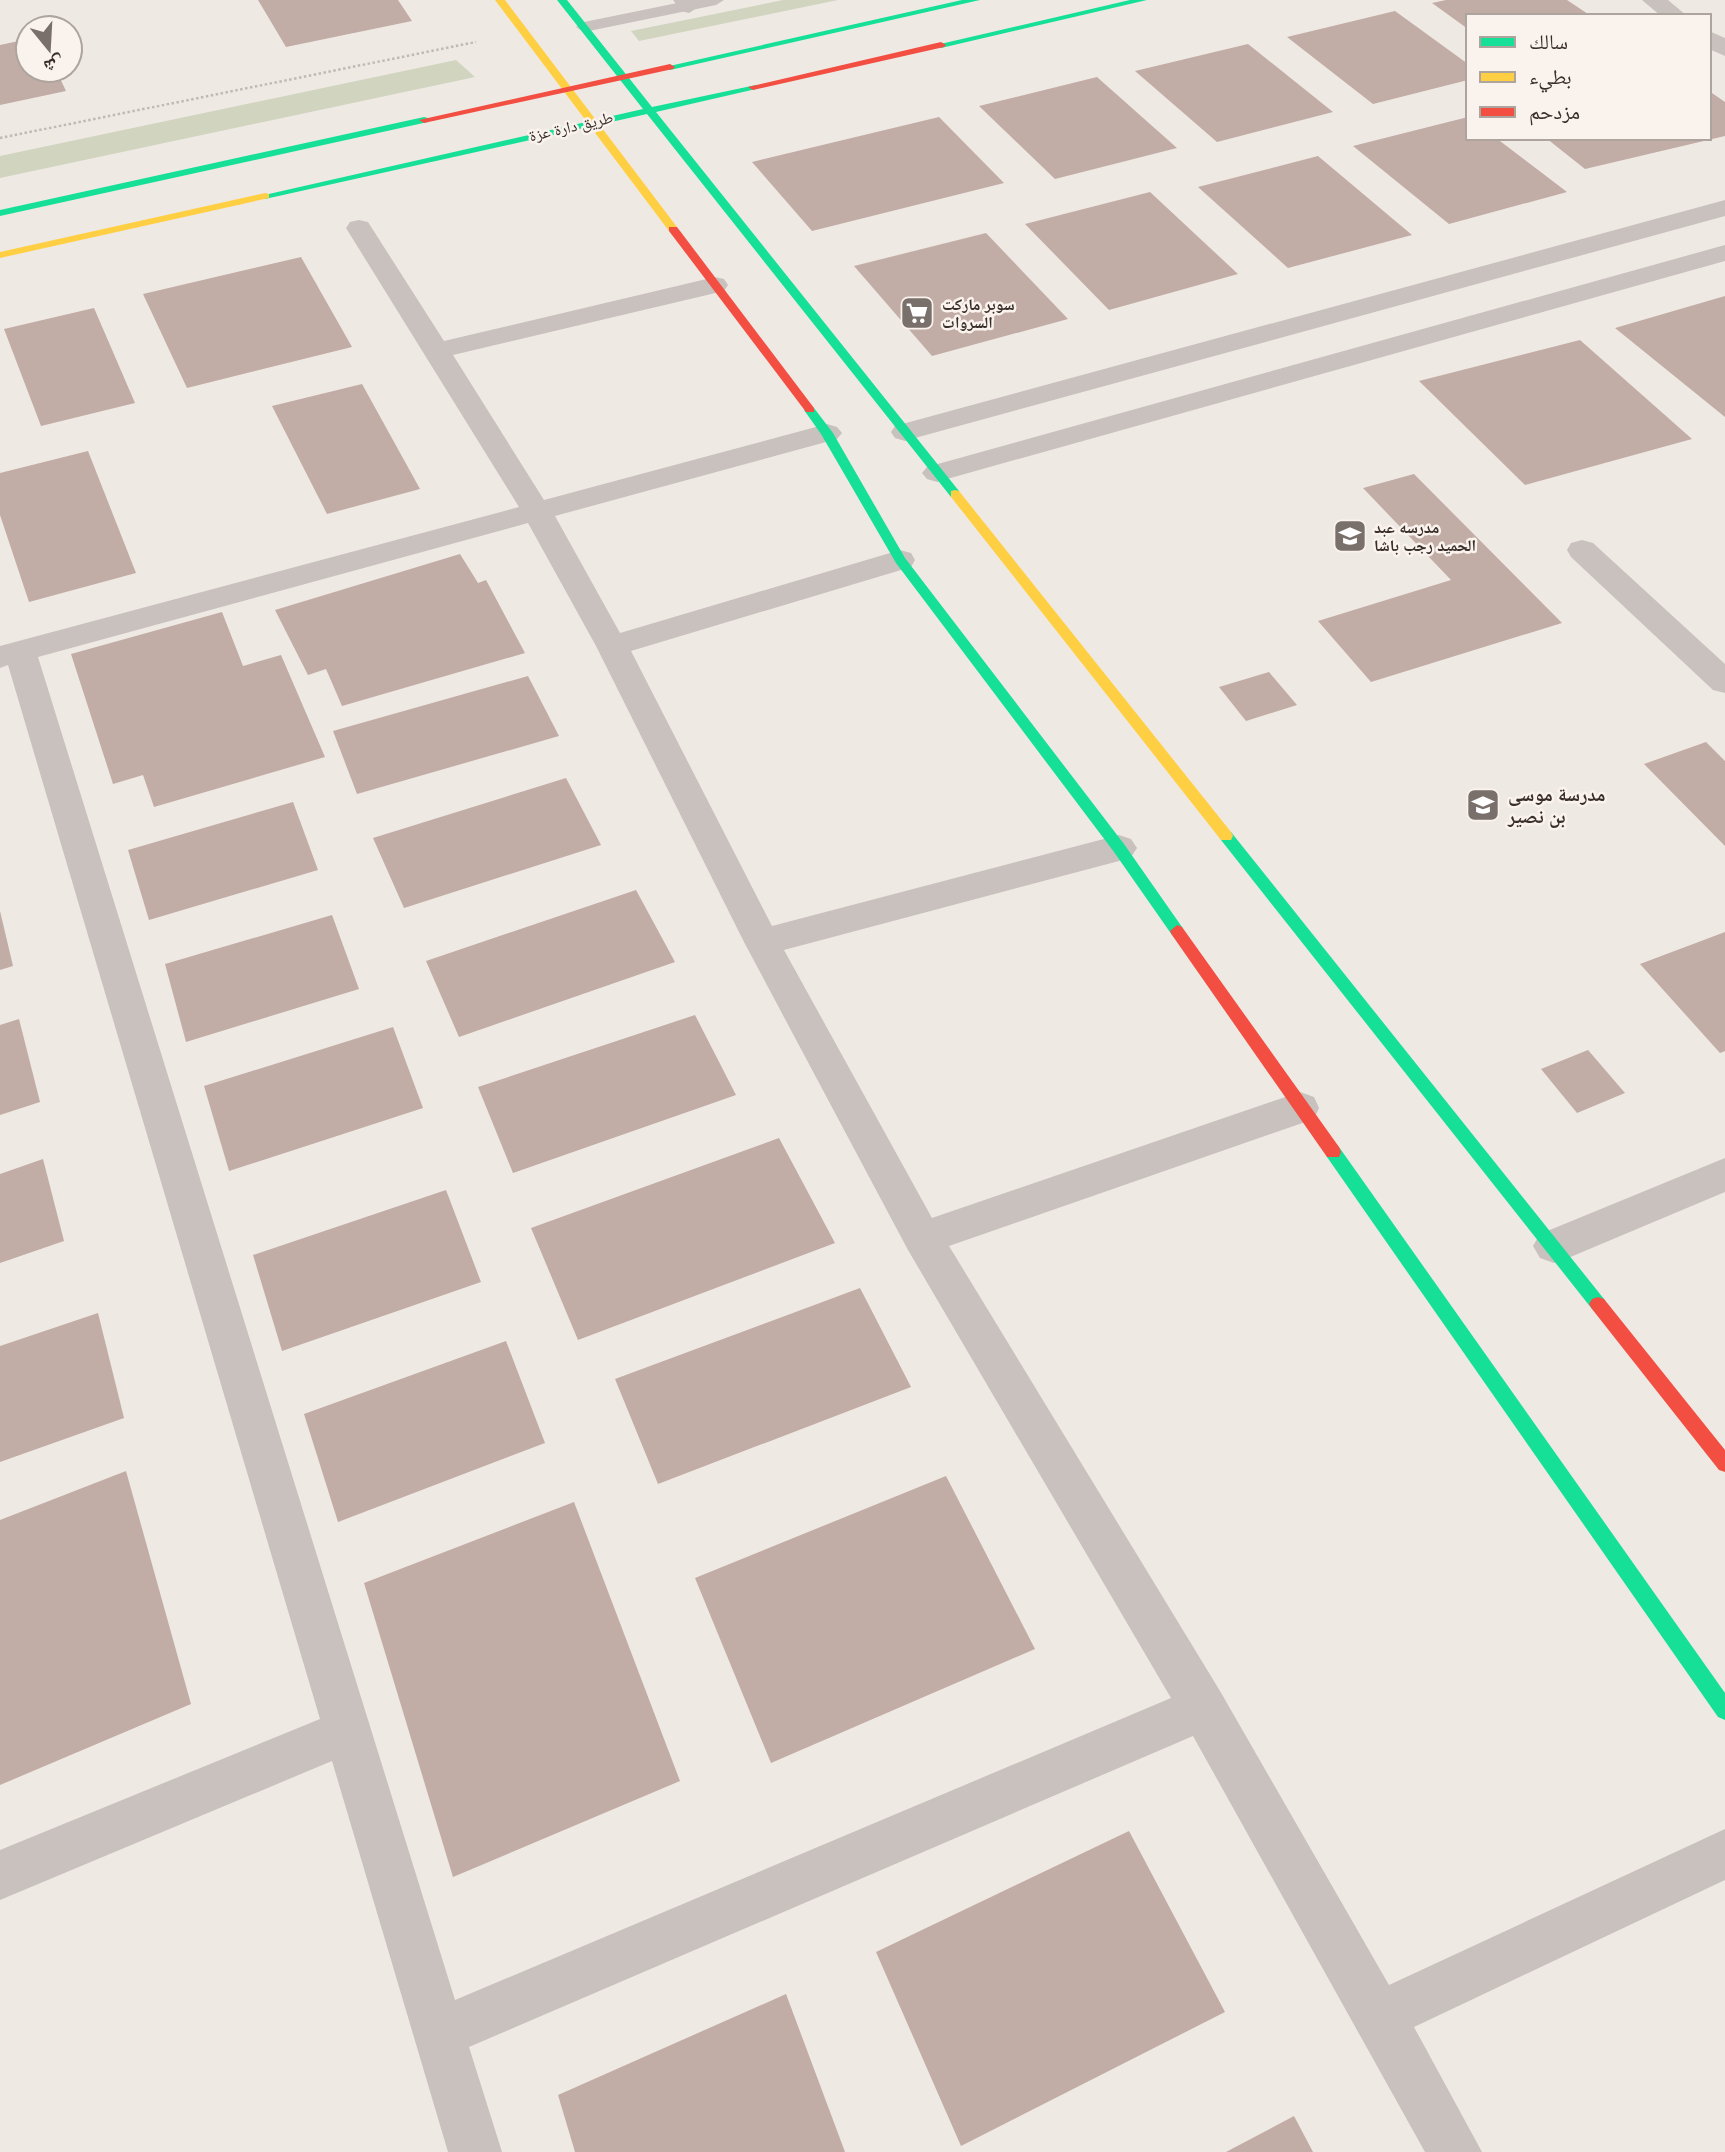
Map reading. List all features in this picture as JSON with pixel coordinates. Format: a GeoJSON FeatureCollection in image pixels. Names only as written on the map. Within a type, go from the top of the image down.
{"type":"FeatureCollection","features":[{"type":"Feature","properties":{"kind":"street"},"geometry":{"type":"LineString","coordinates":[[500,0],[827,433],[900,560],[1119,848],[1725,1710]]}},
{"type":"Feature","properties":{"kind":"street"},"geometry":{"type":"LineString","coordinates":[[562,0],[1725,1464]]}},
{"type":"Feature","properties":{"kind":"street"},"geometry":{"type":"LineString","coordinates":[[0,213],[975,0]]}},
{"type":"Feature","properties":{"kind":"street","name":"طريق دارة عزة"},"geometry":{"type":"LineString","coordinates":[[0,255],[1142,0]]}},
{"type":"Feature","properties":{"kind":"street"},"geometry":{"type":"LineString","coordinates":[[1653,0],[1673,14]]}},
{"type":"Feature","properties":{"kind":"street"},"geometry":{"type":"LineString","coordinates":[[905,432],[1725,208]]}},
{"type":"Feature","properties":{"kind":"street"},"geometry":{"type":"LineString","coordinates":[[1672,222],[1722,254]]}},
{"type":"Feature","properties":{"kind":"street"},"geometry":{"type":"LineString","coordinates":[[359,228],[537,512],[612,646],[762,942],[922,1238],[1203,1708],[1455,2152]]}},
{"type":"Feature","properties":{"kind":"street"},"geometry":{"type":"LineString","coordinates":[[937,473],[1722,254]]}},
{"type":"Feature","properties":{"kind":"street"},"geometry":{"type":"LineString","coordinates":[[436,351],[715,285]]}},
{"type":"Feature","properties":{"kind":"street"},"geometry":{"type":"LineString","coordinates":[[475,2152],[348,1731],[10,654],[827,433]]}},
{"type":"Feature","properties":{"kind":"street"},"geometry":{"type":"LineString","coordinates":[[1582,550],[1725,682]]}},
{"type":"Feature","properties":{"kind":"street"},"geometry":{"type":"LineString","coordinates":[[612,646],[900,560]]}},
{"type":"Feature","properties":{"kind":"street"},"geometry":{"type":"LineString","coordinates":[[762,942],[1119,848]]}},
{"type":"Feature","properties":{"kind":"street"},"geometry":{"type":"LineString","coordinates":[[922,1238],[1300,1108]]}},
{"type":"Feature","properties":{"kind":"street"},"geometry":{"type":"LineString","coordinates":[[1554,1246],[1725,1174]]}},
{"type":"Feature","properties":{"kind":"street"},"geometry":{"type":"LineString","coordinates":[[439,2033],[1203,1708]]}},
{"type":"Feature","properties":{"kind":"street"},"geometry":{"type":"LineString","coordinates":[[0,1875],[348,1731]]}},
{"type":"Feature","properties":{"kind":"street"},"geometry":{"type":"LineString","coordinates":[[1378,2017],[1725,1854]]}},
{"type":"Feature","properties":{"kind":"lane"},"geometry":{"type":"LineString","coordinates":[[583,27],[686,3],[716,0]]}},
{"type":"Feature","properties":{"kind":"path"},"geometry":{"type":"LineString","coordinates":[[0,138],[525,32]]}},
{"type":"Feature","properties":{"kind":"green space"},"geometry":{"type":"Polygon","coordinates":[[[783,0],[838,0],[639,41],[631,31],[783,0]]]}},
{"type":"Feature","properties":{"kind":"green space"},"geometry":{"type":"Polygon","coordinates":[[[456,60],[475,77],[0,178],[0,156],[456,60]]]}},
{"type":"Feature","properties":{"kind":"building"},"geometry":{"type":"Polygon","coordinates":[[[258,0],[398,0],[412,21],[286,47],[258,0]]]}},
{"type":"Feature","properties":{"kind":"building"},"geometry":{"type":"Polygon","coordinates":[[[1446,0],[1567,0],[1588,14],[1466,14],[1466,28],[1432,3],[1446,0]]]}},
{"type":"Feature","properties":{"kind":"building"},"geometry":{"type":"Polygon","coordinates":[[[1395,11],[1466,63],[1466,81],[1373,104],[1287,37],[1395,11]]]}},
{"type":"Feature","properties":{"kind":"building"},"geometry":{"type":"Polygon","coordinates":[[[14,42],[14,84],[63,84],[66,91],[0,105],[0,45],[14,42]]]}},
{"type":"Feature","properties":{"kind":"building"},"geometry":{"type":"Polygon","coordinates":[[[1248,44],[1333,112],[1217,142],[1135,71],[1248,44]]]}},
{"type":"Feature","properties":{"kind":"building"},"geometry":{"type":"Polygon","coordinates":[[[1097,77],[1177,148],[1055,179],[979,106],[1097,77]]]}},
{"type":"Feature","properties":{"kind":"building"},"geometry":{"type":"Polygon","coordinates":[[[1711,92],[1725,102],[1725,136],[1711,139],[1711,92]]]}},
{"type":"Feature","properties":{"kind":"building"},"geometry":{"type":"Polygon","coordinates":[[[939,117],[1004,183],[812,231],[752,162],[939,117]]]}},
{"type":"Feature","properties":{"kind":"building"},"geometry":{"type":"Polygon","coordinates":[[[1466,118],[1466,140],[1499,140],[1567,192],[1449,224],[1353,146],[1466,118]]]}},
{"type":"Feature","properties":{"kind":"building"},"geometry":{"type":"Polygon","coordinates":[[[1549,140],[1708,140],[1585,169],[1549,140]]]}},
{"type":"Feature","properties":{"kind":"building"},"geometry":{"type":"Polygon","coordinates":[[[1318,156],[1412,235],[1288,268],[1198,187],[1318,156]]]}},
{"type":"Feature","properties":{"kind":"building"},"geometry":{"type":"Polygon","coordinates":[[[1150,192],[1238,274],[1109,310],[1025,224],[1150,192]]]}},
{"type":"Feature","properties":{"kind":"building"},"geometry":{"type":"Polygon","coordinates":[[[986,233],[1068,319],[932,356],[854,266],[986,233]]]}},
{"type":"Feature","properties":{"kind":"building"},"geometry":{"type":"Polygon","coordinates":[[[301,257],[352,347],[187,388],[143,294],[301,257]]]}},
{"type":"Feature","properties":{"kind":"building"},"geometry":{"type":"Polygon","coordinates":[[[1725,296],[1725,417],[1615,328],[1725,296]]]}},
{"type":"Feature","properties":{"kind":"building"},"geometry":{"type":"Polygon","coordinates":[[[94,308],[135,403],[41,426],[4,329],[94,308]]]}},
{"type":"Feature","properties":{"kind":"building"},"geometry":{"type":"Polygon","coordinates":[[[1580,340],[1692,439],[1525,485],[1419,381],[1580,340]]]}},
{"type":"Feature","properties":{"kind":"building"},"geometry":{"type":"Polygon","coordinates":[[[362,384],[420,489],[327,514],[272,406],[362,384]]]}},
{"type":"Feature","properties":{"kind":"building"},"geometry":{"type":"Polygon","coordinates":[[[88,451],[136,573],[29,602],[0,515],[0,473],[88,451]]]}},
{"type":"Feature","properties":{"kind":"building"},"geometry":{"type":"Polygon","coordinates":[[[1414,474],[1562,623],[1371,682],[1318,621],[1451,580],[1363,488],[1414,474]]]}},
{"type":"Feature","properties":{"kind":"building"},"geometry":{"type":"Polygon","coordinates":[[[460,554],[478,583],[486,580],[525,653],[342,706],[326,669],[308,675],[275,610],[460,554]]]}},
{"type":"Feature","properties":{"kind":"building"},"geometry":{"type":"Polygon","coordinates":[[[222,612],[243,666],[281,655],[325,757],[154,807],[143,775],[113,784],[71,654],[222,612]]]}},
{"type":"Feature","properties":{"kind":"building"},"geometry":{"type":"Polygon","coordinates":[[[1269,672],[1297,705],[1246,721],[1219,687],[1269,672]]]}},
{"type":"Feature","properties":{"kind":"building"},"geometry":{"type":"Polygon","coordinates":[[[528,676],[559,736],[357,794],[333,731],[528,676]]]}},
{"type":"Feature","properties":{"kind":"building"},"geometry":{"type":"Polygon","coordinates":[[[1706,742],[1725,761],[1725,846],[1644,764],[1706,742]]]}},
{"type":"Feature","properties":{"kind":"building"},"geometry":{"type":"Polygon","coordinates":[[[566,778],[601,845],[404,908],[373,838],[566,778]]]}},
{"type":"Feature","properties":{"kind":"building"},"geometry":{"type":"Polygon","coordinates":[[[293,802],[318,870],[149,920],[128,850],[293,802]]]}},
{"type":"Feature","properties":{"kind":"building"},"geometry":{"type":"Polygon","coordinates":[[[636,890],[675,962],[459,1037],[426,961],[636,890]]]}},
{"type":"Feature","properties":{"kind":"building"},"geometry":{"type":"Polygon","coordinates":[[[0,911],[13,966],[0,970],[0,911]]]}},
{"type":"Feature","properties":{"kind":"building"},"geometry":{"type":"Polygon","coordinates":[[[332,915],[359,989],[186,1042],[165,964],[332,915]]]}},
{"type":"Feature","properties":{"kind":"building"},"geometry":{"type":"Polygon","coordinates":[[[1725,932],[1725,1051],[1720,1053],[1640,964],[1725,932]]]}},
{"type":"Feature","properties":{"kind":"building"},"geometry":{"type":"Polygon","coordinates":[[[695,1015],[736,1095],[513,1173],[478,1087],[695,1015]]]}},
{"type":"Feature","properties":{"kind":"building"},"geometry":{"type":"Polygon","coordinates":[[[19,1019],[40,1102],[0,1115],[0,1025],[19,1019]]]}},
{"type":"Feature","properties":{"kind":"building"},"geometry":{"type":"Polygon","coordinates":[[[393,1027],[423,1108],[229,1171],[204,1086],[393,1027]]]}},
{"type":"Feature","properties":{"kind":"building"},"geometry":{"type":"Polygon","coordinates":[[[1588,1050],[1625,1093],[1577,1113],[1541,1069],[1588,1050]]]}},
{"type":"Feature","properties":{"kind":"building"},"geometry":{"type":"Polygon","coordinates":[[[779,1138],[835,1243],[578,1340],[531,1228],[779,1138]]]}},
{"type":"Feature","properties":{"kind":"building"},"geometry":{"type":"Polygon","coordinates":[[[43,1159],[64,1241],[0,1263],[0,1174],[43,1159]]]}},
{"type":"Feature","properties":{"kind":"building"},"geometry":{"type":"Polygon","coordinates":[[[446,1190],[481,1282],[282,1351],[253,1255],[446,1190]]]}},
{"type":"Feature","properties":{"kind":"building"},"geometry":{"type":"Polygon","coordinates":[[[860,1288],[911,1387],[658,1484],[615,1379],[860,1288]]]}},
{"type":"Feature","properties":{"kind":"building"},"geometry":{"type":"Polygon","coordinates":[[[98,1313],[124,1418],[0,1462],[0,1346],[98,1313]]]}},
{"type":"Feature","properties":{"kind":"building"},"geometry":{"type":"Polygon","coordinates":[[[506,1341],[545,1443],[338,1522],[304,1414],[506,1341]]]}},
{"type":"Feature","properties":{"kind":"building"},"geometry":{"type":"Polygon","coordinates":[[[126,1471],[191,1704],[0,1785],[0,1520],[126,1471]]]}},
{"type":"Feature","properties":{"kind":"building"},"geometry":{"type":"Polygon","coordinates":[[[946,1476],[1035,1649],[771,1763],[695,1578],[946,1476]]]}},
{"type":"Feature","properties":{"kind":"building"},"geometry":{"type":"Polygon","coordinates":[[[574,1502],[680,1781],[453,1877],[364,1583],[574,1502]]]}},
{"type":"Feature","properties":{"kind":"building"},"geometry":{"type":"Polygon","coordinates":[[[1129,1831],[1225,2012],[961,2146],[876,1952],[1129,1831]]]}},
{"type":"Feature","properties":{"kind":"building"},"geometry":{"type":"Polygon","coordinates":[[[786,1994],[845,2152],[575,2152],[558,2095],[786,1994]]]}},
{"type":"Feature","properties":{"kind":"building"},"geometry":{"type":"Polygon","coordinates":[[[1294,2116],[1313,2152],[1226,2152],[1294,2116]]]}},
{"type":"Feature","properties":{"kind":"traffic: fast"},"geometry":{"type":"LineString","coordinates":[[562,0],[955,494]]}},
{"type":"Feature","properties":{"kind":"traffic: fast"},"geometry":{"type":"LineString","coordinates":[[670,67],[975,0]]}},
{"type":"Feature","properties":{"kind":"traffic: fast"},"geometry":{"type":"LineString","coordinates":[[941,45],[1142,0]]}},
{"type":"Feature","properties":{"kind":"traffic: fast"},"geometry":{"type":"LineString","coordinates":[[265,196],[753,87]]}},
{"type":"Feature","properties":{"kind":"traffic: fast"},"geometry":{"type":"LineString","coordinates":[[0,213],[424,120]]}},
{"type":"Feature","properties":{"kind":"traffic: fast"},"geometry":{"type":"LineString","coordinates":[[810,410],[827,433],[900,560],[1119,848],[1177,931]]}},
{"type":"Feature","properties":{"kind":"traffic: fast"},"geometry":{"type":"LineString","coordinates":[[1226,836],[1598,1304]]}},
{"type":"Feature","properties":{"kind":"traffic: fast"},"geometry":{"type":"LineString","coordinates":[[1333,1152],[1725,1710]]}},
{"type":"Feature","properties":{"kind":"traffic: slow"},"geometry":{"type":"LineString","coordinates":[[500,0],[673,229]]}},
{"type":"Feature","properties":{"kind":"traffic: slow"},"geometry":{"type":"LineString","coordinates":[[0,255],[265,196]]}},
{"type":"Feature","properties":{"kind":"traffic: slow"},"geometry":{"type":"LineString","coordinates":[[955,494],[1226,836]]}},
{"type":"Feature","properties":{"kind":"traffic: jam"},"geometry":{"type":"LineString","coordinates":[[753,87],[941,45]]}},
{"type":"Feature","properties":{"kind":"traffic: jam"},"geometry":{"type":"LineString","coordinates":[[424,120],[670,67]]}},
{"type":"Feature","properties":{"kind":"traffic: jam"},"geometry":{"type":"LineString","coordinates":[[673,229],[810,410]]}},
{"type":"Feature","properties":{"kind":"traffic: jam"},"geometry":{"type":"LineString","coordinates":[[1177,931],[1333,1152]]}},
{"type":"Feature","properties":{"kind":"traffic: jam"},"geometry":{"type":"LineString","coordinates":[[1598,1304],[1725,1464]]}},
{"type":"Feature","properties":{"kind":"place","name":"سوبر ماركت السروات"},"geometry":{"type":"Point","coordinates":[917,313]}},
{"type":"Feature","properties":{"kind":"place","name":"مدرسه عبد الحميد رجب باشا"},"geometry":{"type":"Point","coordinates":[1350,536]}},
{"type":"Feature","properties":{"kind":"place","name":"مدرسة موسى بن نصير"},"geometry":{"type":"Point","coordinates":[1483,805]}}]}
